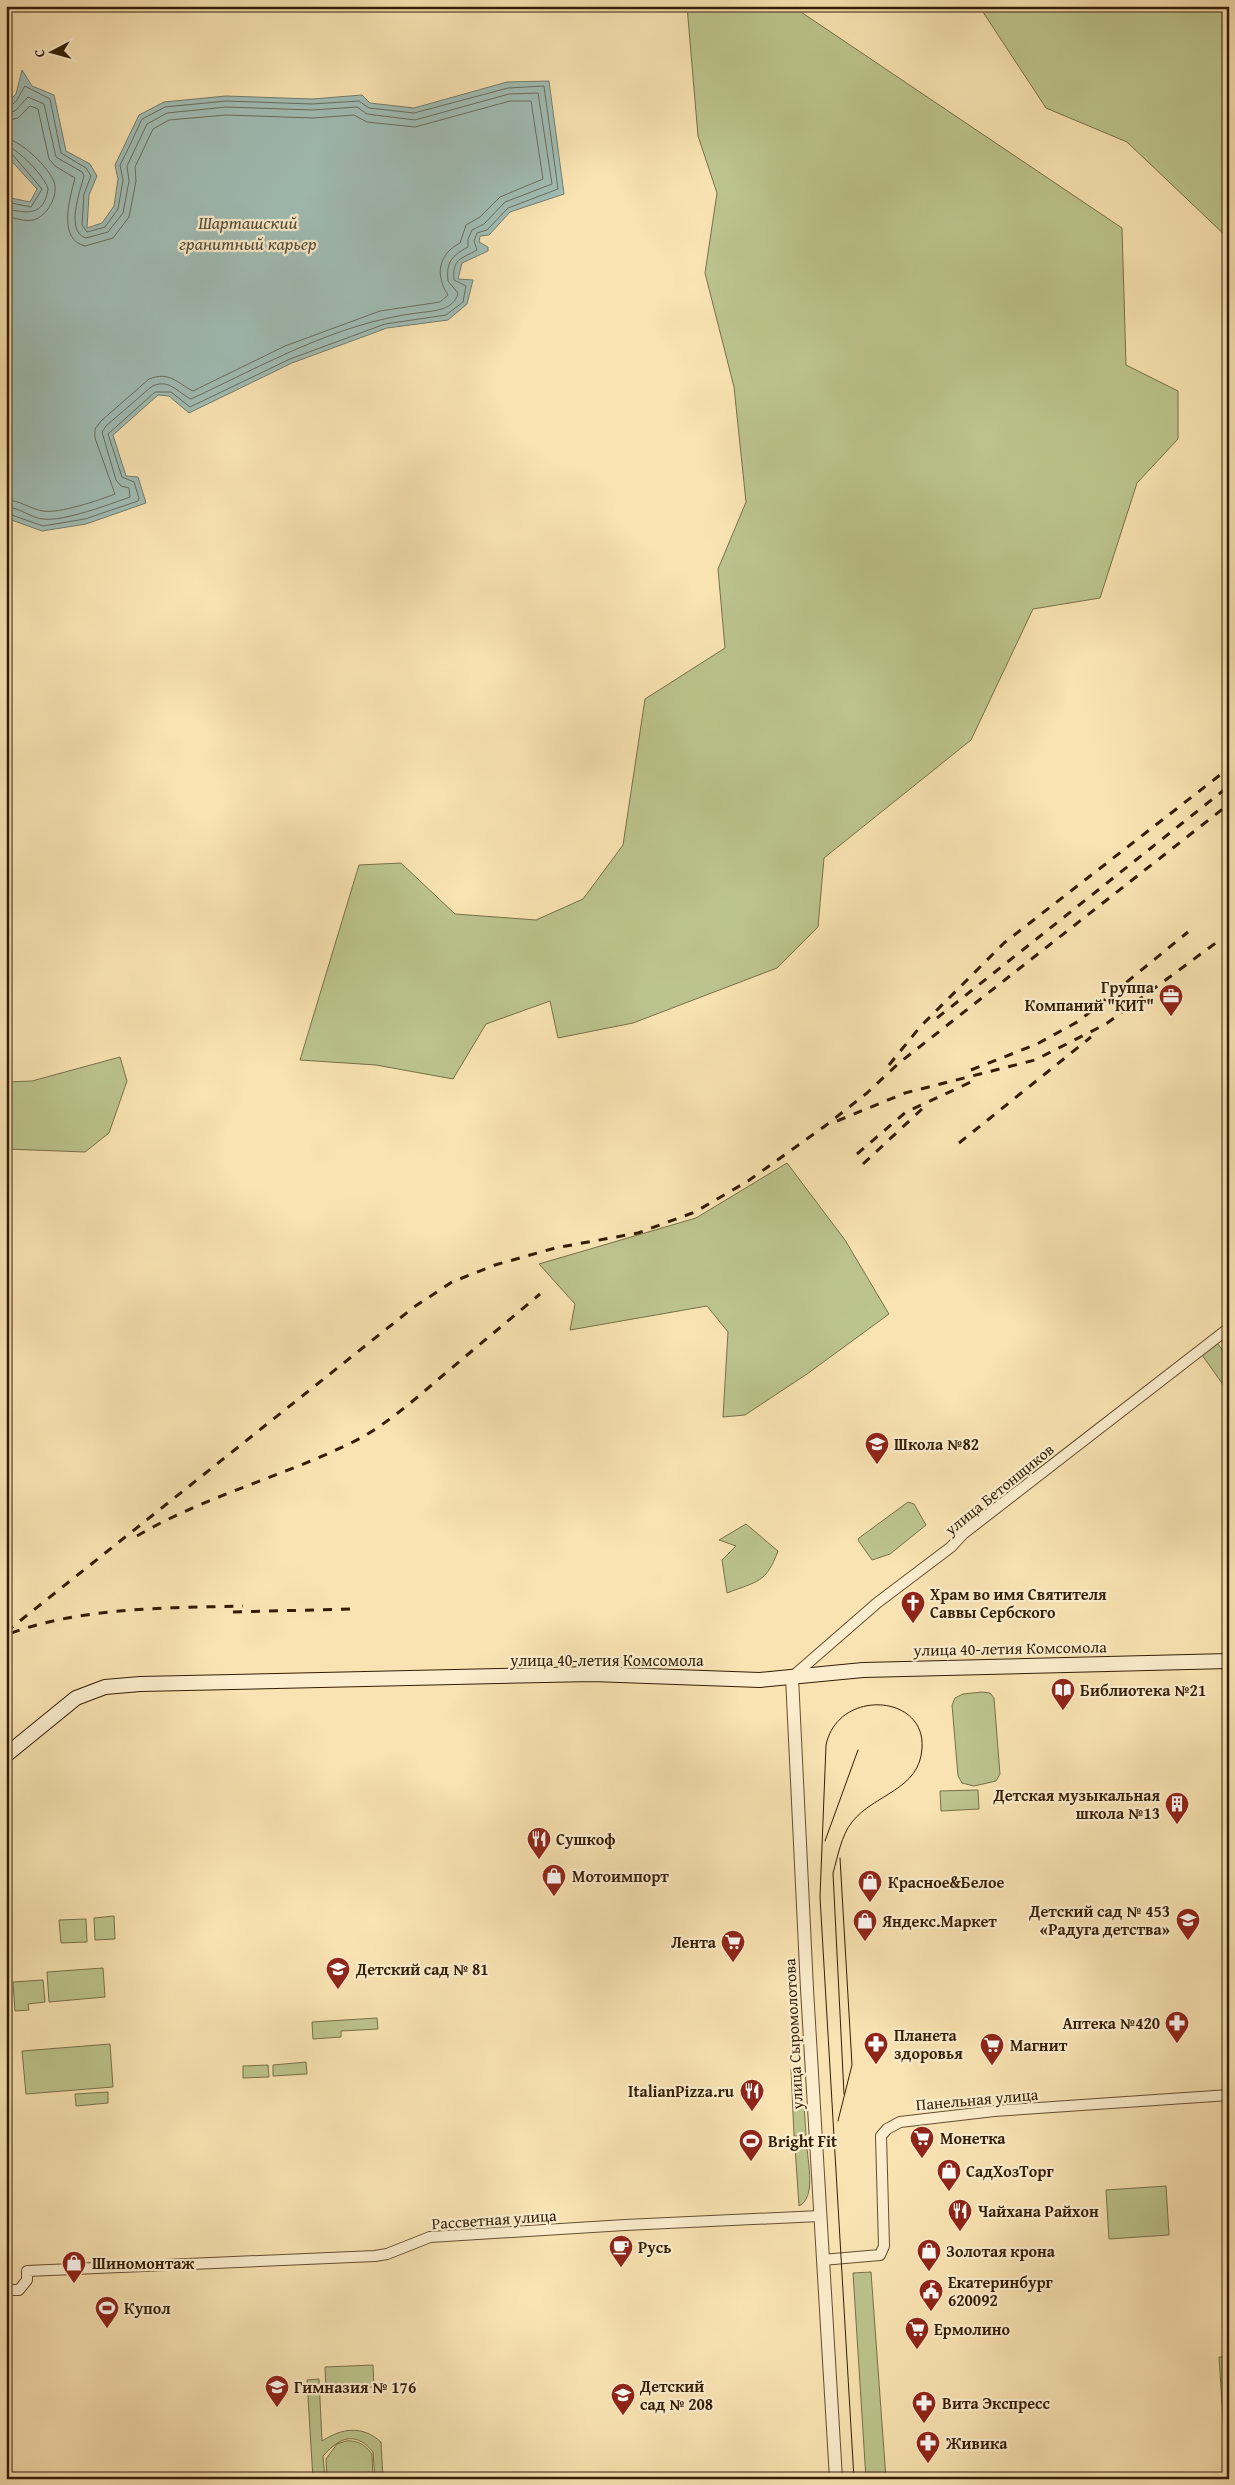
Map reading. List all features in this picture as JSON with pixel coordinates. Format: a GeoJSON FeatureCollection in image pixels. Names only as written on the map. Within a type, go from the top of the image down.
{"type":"FeatureCollection","features":[{"type":"Feature","properties":{"kind":"main road","name":"улица 40-летия Комсомола"},"geometry":{"type":"LineString","coordinates":[[6,1755],[76,1698],[105,1687],[140,1684],[592,1674],[760,1680],[863,1670],[1229,1661]]}},
{"type":"Feature","properties":{"kind":"street","name":"улица Бетонщиков"},"geometry":{"type":"LineString","coordinates":[[792,1677],[877,1603],[951,1547],[963,1534],[1229,1328]]}},
{"type":"Feature","properties":{"kind":"street","name":"улица Сыромолотова"},"geometry":{"type":"LineString","coordinates":[[792,1677],[822,2260],[836,2479]]}},
{"type":"Feature","properties":{"kind":"street","name":"Панельная улица"},"geometry":{"type":"LineString","coordinates":[[822,2260],[880,2255],[884,2246],[881,2136],[887,2129],[900,2122],[994,2111],[1229,2095]]}},
{"type":"Feature","properties":{"kind":"street","name":"Рассветная улица"},"geometry":{"type":"LineString","coordinates":[[6,2290],[19,2290],[27,2280],[27,2271],[375,2256],[387,2254],[430,2237],[820,2216]]}},
{"type":"Feature","properties":{"kind":"green space"},"geometry":{"type":"Polygon","coordinates":[[[687,6],[792,6],[1122,228],[1126,365],[1178,391],[1178,439],[1137,483],[1100,598],[1033,609],[971,740],[824,858],[818,927],[777,968],[633,1023],[558,1038],[550,1001],[486,1024],[453,1079],[376,1065],[300,1060],[359,865],[401,863],[455,914],[536,920],[583,899],[623,845],[645,699],[725,648],[718,569],[746,502],[734,387],[705,273],[717,193],[698,136],[687,6]]]}},
{"type":"Feature","properties":{"kind":"green space"},"geometry":{"type":"Polygon","coordinates":[[[979,6],[1229,6],[1229,239],[1127,142],[1046,108],[979,6]]]}},
{"type":"Feature","properties":{"kind":"green space"},"geometry":{"type":"Polygon","coordinates":[[[120,1057],[127,1081],[109,1133],[85,1152],[6,1149],[6,1082],[32,1081],[120,1057]]]}},
{"type":"Feature","properties":{"kind":"green space"},"geometry":{"type":"Polygon","coordinates":[[[787,1163],[845,1240],[889,1314],[807,1374],[745,1415],[723,1417],[728,1332],[707,1306],[570,1330],[575,1304],[539,1264],[696,1218],[787,1163]]]}},
{"type":"Feature","properties":{"kind":"green space"},"geometry":{"type":"Polygon","coordinates":[[[1217,1343],[1229,1358],[1229,1393],[1202,1355],[1217,1343]]]}},
{"type":"Feature","properties":{"kind":"green space"},"geometry":{"type":"Polygon","coordinates":[[[908,1502],[914,1504],[926,1525],[890,1554],[872,1560],[858,1540],[859,1538],[908,1502]]]}},
{"type":"Feature","properties":{"kind":"green space"},"geometry":{"type":"Polygon","coordinates":[[[746,1524],[778,1551],[774,1562],[760,1580],[727,1593],[722,1560],[736,1546],[719,1540],[746,1524]]]}},
{"type":"Feature","properties":{"kind":"green space"},"geometry":{"type":"Polygon","coordinates":[[[990,1693],[994,1698],[1000,1774],[996,1781],[974,1786],[962,1783],[958,1776],[952,1705],[955,1698],[963,1694],[990,1693]]]}},
{"type":"Feature","properties":{"kind":"green space"},"geometry":{"type":"Polygon","coordinates":[[[978,1790],[979,1809],[941,1811],[940,1791],[978,1790]]]}},
{"type":"Feature","properties":{"kind":"green space"},"geometry":{"type":"Polygon","coordinates":[[[114,1916],[115,1939],[95,1940],[94,1918],[114,1916]]]}},
{"type":"Feature","properties":{"kind":"green space"},"geometry":{"type":"Polygon","coordinates":[[[86,1919],[87,1942],[61,1943],[59,1920],[86,1919]]]}},
{"type":"Feature","properties":{"kind":"green space"},"geometry":{"type":"Polygon","coordinates":[[[103,1968],[105,1997],[49,2002],[47,1972],[103,1968]]]}},
{"type":"Feature","properties":{"kind":"green space"},"geometry":{"type":"Polygon","coordinates":[[[43,1980],[45,2002],[28,2004],[29,2010],[15,2011],[13,1982],[43,1980]]]}},
{"type":"Feature","properties":{"kind":"green space"},"geometry":{"type":"Polygon","coordinates":[[[377,2018],[378,2029],[341,2031],[341,2037],[313,2039],[312,2022],[377,2018]]]}},
{"type":"Feature","properties":{"kind":"green space"},"geometry":{"type":"Polygon","coordinates":[[[110,2044],[113,2087],[26,2094],[22,2051],[110,2044]]]}},
{"type":"Feature","properties":{"kind":"green space"},"geometry":{"type":"Polygon","coordinates":[[[306,2062],[307,2074],[273,2076],[273,2065],[306,2062]]]}},
{"type":"Feature","properties":{"kind":"green space"},"geometry":{"type":"Polygon","coordinates":[[[268,2065],[269,2077],[243,2078],[243,2066],[268,2065]]]}},
{"type":"Feature","properties":{"kind":"green space"},"geometry":{"type":"Polygon","coordinates":[[[791,2069],[800,2071],[802,2075],[806,2135],[794,2136],[791,2069]]]}},
{"type":"Feature","properties":{"kind":"green space"},"geometry":{"type":"Polygon","coordinates":[[[108,2092],[108,2103],[76,2106],[75,2094],[108,2092]]]}},
{"type":"Feature","properties":{"kind":"green space"},"geometry":{"type":"Polygon","coordinates":[[[795,2147],[807,2148],[810,2180],[808,2196],[799,2206],[795,2147]]]}},
{"type":"Feature","properties":{"kind":"green space"},"geometry":{"type":"Polygon","coordinates":[[[1166,2186],[1169,2235],[1109,2239],[1106,2190],[1166,2186]]]}},
{"type":"Feature","properties":{"kind":"green space"},"geometry":{"type":"Polygon","coordinates":[[[871,2272],[886,2479],[866,2479],[853,2273],[871,2272]]]}},
{"type":"Feature","properties":{"kind":"green space"},"geometry":{"type":"Polygon","coordinates":[[[1219,2357],[1229,2357],[1229,2479],[1227,2479],[1219,2357]]]}},
{"type":"Feature","properties":{"kind":"green space"},"geometry":{"type":"Polygon","coordinates":[[[373,2365],[374,2387],[326,2389],[325,2367],[373,2365]]]}},
{"type":"Feature","properties":{"kind":"green space"},"geometry":{"type":"Polygon","coordinates":[[[319,2379],[322,2441],[337,2433],[352,2430],[367,2433],[374,2437],[381,2442],[383,2479],[375,2479],[373,2452],[360,2441],[347,2439],[335,2445],[323,2456],[325,2479],[313,2479],[307,2380],[319,2379]]]}},
{"type":"Feature","properties":{"kind":"green space"},"geometry":{"type":"Polygon","coordinates":[[[354,2441],[361,2444],[372,2454],[373,2479],[327,2479],[326,2459],[337,2444],[354,2441]]]}},
{"type":"Feature","properties":{"kind":"water","name":"Шарташский гранитный карьер"},"geometry":{"type":"Polygon","coordinates":[[[22,70],[32,86],[54,95],[66,151],[90,164],[97,176],[89,195],[87,228],[102,223],[114,206],[118,179],[115,165],[139,115],[164,102],[226,96],[312,99],[362,95],[370,103],[414,108],[507,82],[549,81],[564,194],[510,212],[489,235],[480,236],[479,242],[488,247],[488,251],[462,263],[458,279],[473,280],[467,304],[448,320],[387,328],[292,363],[189,413],[169,396],[158,395],[113,435],[126,476],[138,477],[146,503],[86,524],[42,531],[6,518],[6,197],[30,202],[37,189],[6,155],[6,104],[16,94],[22,70]]]}},
{"type":"Feature","properties":{"kind":"tram line"},"geometry":{"type":"LineString","coordinates":[[844,2094],[833,1873],[842,1840],[852,1822],[861,1813],[905,1782],[919,1762],[922,1748],[920,1730],[910,1717],[897,1708],[880,1705],[863,1707],[847,1714],[834,1727],[826,1745],[820,1897],[854,2479]]}},
{"type":"Feature","properties":{"kind":"tram line"},"geometry":{"type":"LineString","coordinates":[[825,1841],[858,1750]]}},
{"type":"Feature","properties":{"kind":"tram line"},"geometry":{"type":"LineString","coordinates":[[838,2121],[852,2065],[840,1858]]}},
{"type":"Feature","properties":{"kind":"railway"},"geometry":{"type":"LineString","coordinates":[[889,1065],[920,1027],[1004,943],[1229,768]]}},
{"type":"Feature","properties":{"kind":"railway"},"geometry":{"type":"LineString","coordinates":[[937,1018],[1229,786]]}},
{"type":"Feature","properties":{"kind":"railway"},"geometry":{"type":"LineString","coordinates":[[6,1632],[414,1307],[452,1282],[495,1265],[555,1248],[638,1233],[695,1212],[748,1181],[825,1126],[867,1093],[899,1063],[1229,804]]}},
{"type":"Feature","properties":{"kind":"railway"},"geometry":{"type":"LineString","coordinates":[[971,1070],[1037,1044],[1079,1021],[1188,932]]}},
{"type":"Feature","properties":{"kind":"railway"},"geometry":{"type":"LineString","coordinates":[[837,1121],[905,1093],[1035,1060],[1106,1024],[1217,942]]}},
{"type":"Feature","properties":{"kind":"railway"},"geometry":{"type":"LineString","coordinates":[[959,1143],[1091,1037]]}},
{"type":"Feature","properties":{"kind":"railway"},"geometry":{"type":"LineString","coordinates":[[857,1154],[906,1112],[971,1082]]}},
{"type":"Feature","properties":{"kind":"railway"},"geometry":{"type":"LineString","coordinates":[[863,1164],[922,1109]]}},
{"type":"Feature","properties":{"kind":"railway"},"geometry":{"type":"LineString","coordinates":[[137,1536],[189,1509],[299,1466],[365,1436],[410,1403],[540,1294]]}},
{"type":"Feature","properties":{"kind":"railway"},"geometry":{"type":"LineString","coordinates":[[11,1633],[67,1618],[125,1610],[243,1606]]}},
{"type":"Feature","properties":{"kind":"railway"},"geometry":{"type":"LineString","coordinates":[[233,1612],[350,1609]]}},
{"type":"Feature","properties":{"kind":"place","name":"Группа Компаний \"КИТ\""},"geometry":{"type":"Point","coordinates":[1171,1017]}},
{"type":"Feature","properties":{"kind":"place","name":"Школа №82"},"geometry":{"type":"Point","coordinates":[877,1465]}},
{"type":"Feature","properties":{"kind":"place","name":"Храм во имя Святителя Саввы Сербского"},"geometry":{"type":"Point","coordinates":[913,1624]}},
{"type":"Feature","properties":{"kind":"place","name":"Библиотека №21"},"geometry":{"type":"Point","coordinates":[1063,1711]}},
{"type":"Feature","properties":{"kind":"place","name":"Детская музыкальная школа №13"},"geometry":{"type":"Point","coordinates":[1177,1825]}},
{"type":"Feature","properties":{"kind":"place","name":"Сушкоф"},"geometry":{"type":"Point","coordinates":[539,1860]}},
{"type":"Feature","properties":{"kind":"place","name":"Мотоимпорт"},"geometry":{"type":"Point","coordinates":[554,1897]}},
{"type":"Feature","properties":{"kind":"place","name":"Красное&Белое"},"geometry":{"type":"Point","coordinates":[870,1903]}},
{"type":"Feature","properties":{"kind":"place","name":"Детский сад № 453 «Радуга детства»"},"geometry":{"type":"Point","coordinates":[1188,1941]}},
{"type":"Feature","properties":{"kind":"place","name":"Яндекс.Маркет"},"geometry":{"type":"Point","coordinates":[865,1942]}},
{"type":"Feature","properties":{"kind":"place","name":"Лента"},"geometry":{"type":"Point","coordinates":[733,1963]}},
{"type":"Feature","properties":{"kind":"place","name":"Детский сад № 81"},"geometry":{"type":"Point","coordinates":[338,1990]}},
{"type":"Feature","properties":{"kind":"place","name":"Аптека №420"},"geometry":{"type":"Point","coordinates":[1177,2044]}},
{"type":"Feature","properties":{"kind":"place","name":"Планета здоровья"},"geometry":{"type":"Point","coordinates":[876,2065]}},
{"type":"Feature","properties":{"kind":"place","name":"Магнит"},"geometry":{"type":"Point","coordinates":[992,2066]}},
{"type":"Feature","properties":{"kind":"place","name":"ItalianPizza.ru"},"geometry":{"type":"Point","coordinates":[752,2112]}},
{"type":"Feature","properties":{"kind":"place","name":"Монетка"},"geometry":{"type":"Point","coordinates":[922,2159]}},
{"type":"Feature","properties":{"kind":"place","name":"Bright Fit"},"geometry":{"type":"Point","coordinates":[751,2162]}},
{"type":"Feature","properties":{"kind":"place","name":"СадХозТорг"},"geometry":{"type":"Point","coordinates":[949,2192]}},
{"type":"Feature","properties":{"kind":"place","name":"Чайхана Райхон"},"geometry":{"type":"Point","coordinates":[960,2232]}},
{"type":"Feature","properties":{"kind":"place","name":"Русь"},"geometry":{"type":"Point","coordinates":[621,2268]}},
{"type":"Feature","properties":{"kind":"place","name":"Золотая крона"},"geometry":{"type":"Point","coordinates":[929,2272]}},
{"type":"Feature","properties":{"kind":"place","name":"Шиномонтаж"},"geometry":{"type":"Point","coordinates":[74,2284]}},
{"type":"Feature","properties":{"kind":"place","name":"Екатеринбург 620092"},"geometry":{"type":"Point","coordinates":[931,2312]}},
{"type":"Feature","properties":{"kind":"place","name":"Купол"},"geometry":{"type":"Point","coordinates":[107,2329]}},
{"type":"Feature","properties":{"kind":"place","name":"Ермолино"},"geometry":{"type":"Point","coordinates":[917,2350]}},
{"type":"Feature","properties":{"kind":"place","name":"Гимназия № 176"},"geometry":{"type":"Point","coordinates":[277,2408]}},
{"type":"Feature","properties":{"kind":"place","name":"Детский сад № 208"},"geometry":{"type":"Point","coordinates":[623,2416]}},
{"type":"Feature","properties":{"kind":"place","name":"Вита Экспресс"},"geometry":{"type":"Point","coordinates":[924,2424]}},
{"type":"Feature","properties":{"kind":"place","name":"Живика"},"geometry":{"type":"Point","coordinates":[928,2464]}}]}
